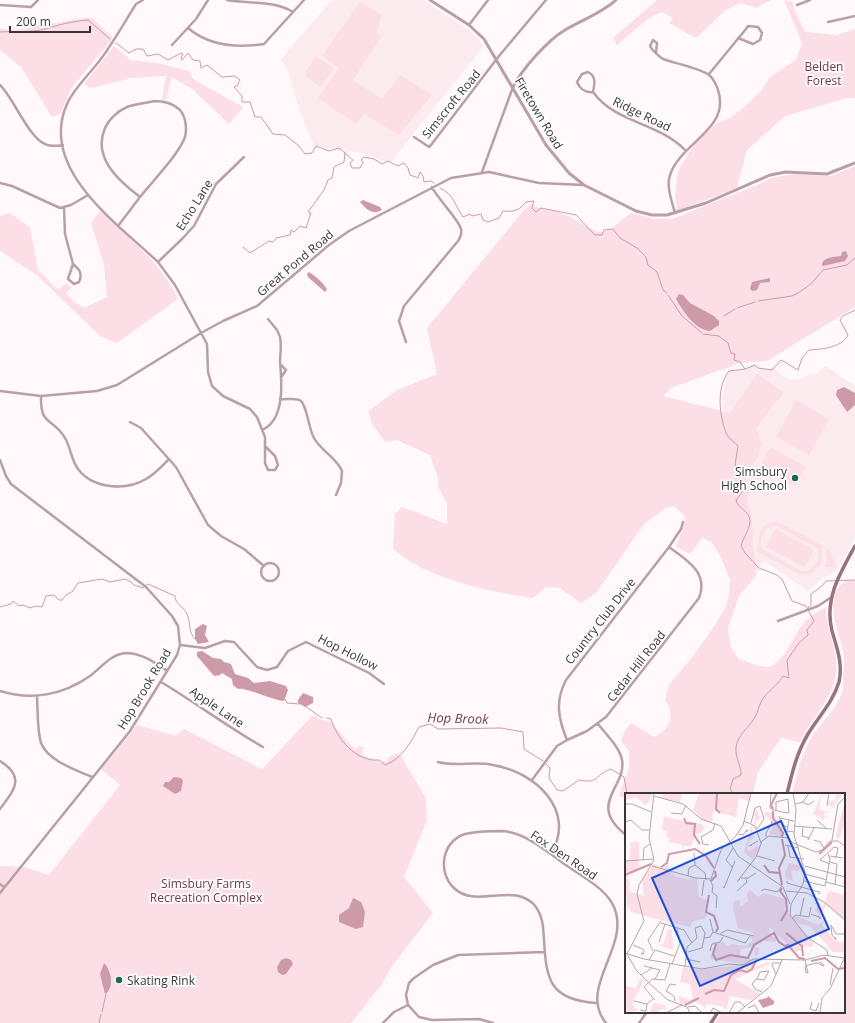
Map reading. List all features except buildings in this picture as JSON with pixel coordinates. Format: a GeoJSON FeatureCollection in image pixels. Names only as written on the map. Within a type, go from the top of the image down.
{"type":"FeatureCollection","features":[{"type":"Feature","properties":{"kind":"main road"},"geometry":{"type":"LineString","coordinates":[[787,793],[794,765],[801,748],[808,734],[831,702],[840,677],[839,655],[830,620],[830,598],[837,580],[855,546]]}},
{"type":"Feature","properties":{"kind":"main road"},"geometry":{"type":"LineString","coordinates":[[711,1023],[717,1013]]}},
{"type":"Feature","properties":{"kind":"street"},"geometry":{"type":"LineString","coordinates":[[0,4],[31,7],[38,0]]}},
{"type":"Feature","properties":{"kind":"street"},"geometry":{"type":"LineString","coordinates":[[143,0],[136,4],[108,50],[74,91],[68,103],[62,131],[63,145],[71,168],[78,182],[88,196],[118,226],[158,262],[175,284],[207,344],[208,372],[212,386],[223,396],[250,409],[257,417],[266,447],[265,463],[268,470],[275,470],[278,465],[277,461],[266,447]]}},
{"type":"Feature","properties":{"kind":"street"},"geometry":{"type":"LineString","coordinates":[[172,45],[188,28],[208,0]]}},
{"type":"Feature","properties":{"kind":"street"},"geometry":{"type":"LineString","coordinates":[[227,0],[277,4],[287,7],[293,12]]}},
{"type":"Feature","properties":{"kind":"street"},"geometry":{"type":"LineString","coordinates":[[188,28],[204,40],[214,43],[258,45],[268,40],[304,0]]}},
{"type":"Feature","properties":{"kind":"street","name":"Firetown Road"},"geometry":{"type":"LineString","coordinates":[[430,0],[469,25],[484,39],[550,150],[573,176],[584,185],[636,211],[657,216],[675,214],[770,175],[786,172],[828,174],[855,163]]}},
{"type":"Feature","properties":{"kind":"street"},"geometry":{"type":"LineString","coordinates":[[469,25],[488,0]]}},
{"type":"Feature","properties":{"kind":"street"},"geometry":{"type":"LineString","coordinates":[[497,60],[546,0]]}},
{"type":"Feature","properties":{"kind":"street"},"geometry":{"type":"LineString","coordinates":[[482,172],[513,87],[527,67],[552,40],[564,31],[602,10],[616,0]]}},
{"type":"Feature","properties":{"kind":"street"},"geometry":{"type":"LineString","coordinates":[[797,5],[810,0]]}},
{"type":"Feature","properties":{"kind":"street"},"geometry":{"type":"LineString","coordinates":[[828,22],[855,16]]}},
{"type":"Feature","properties":{"kind":"street"},"geometry":{"type":"LineString","coordinates":[[709,74],[738,38],[748,26],[758,27],[762,33],[760,40],[753,44],[738,38]]}},
{"type":"Feature","properties":{"kind":"street"},"geometry":{"type":"LineString","coordinates":[[656,53],[657,43],[653,40],[650,46],[656,53],[664,60],[709,74],[719,92],[721,99],[717,120],[677,159],[669,176],[669,190],[675,214]]}},
{"type":"Feature","properties":{"kind":"street","name":"Simscroft Road"},"geometry":{"type":"LineString","coordinates":[[414,137],[428,147],[431,145],[497,60]]}},
{"type":"Feature","properties":{"kind":"street","name":"Ridge Road"},"geometry":{"type":"LineString","coordinates":[[594,92],[586,91],[579,87],[577,82],[585,72],[592,74],[594,79],[594,92],[604,105],[623,116],[659,131],[675,140],[685,150]]}},
{"type":"Feature","properties":{"kind":"street"},"geometry":{"type":"LineString","coordinates":[[0,85],[14,102],[36,139],[46,145],[63,145]]}},
{"type":"Feature","properties":{"kind":"street"},"geometry":{"type":"LineString","coordinates":[[118,226],[140,197],[184,138],[186,131],[183,116],[177,108],[166,101],[148,102],[121,110],[110,120],[102,135],[103,156],[108,167],[120,181],[140,197]]}},
{"type":"Feature","properties":{"kind":"street","name":"Echo Lane"},"geometry":{"type":"LineString","coordinates":[[158,262],[186,235],[197,220],[216,184],[244,157]]}},
{"type":"Feature","properties":{"kind":"street","name":"Great Pond Road"},"geometry":{"type":"LineString","coordinates":[[0,391],[41,396],[97,391],[116,385],[201,333],[223,321],[257,306],[343,236],[451,178],[482,172],[539,182],[584,185]]}},
{"type":"Feature","properties":{"kind":"street"},"geometry":{"type":"LineString","coordinates":[[0,183],[24,191],[53,206],[64,207],[76,203],[88,196]]}},
{"type":"Feature","properties":{"kind":"street"},"geometry":{"type":"LineString","coordinates":[[406,342],[399,321],[404,306],[458,241],[460,235],[459,224],[437,198],[432,187]]}},
{"type":"Feature","properties":{"kind":"street"},"geometry":{"type":"LineString","coordinates":[[64,207],[66,234],[73,264],[68,279],[74,284],[79,282],[81,271],[73,264]]}},
{"type":"Feature","properties":{"kind":"street"},"geometry":{"type":"LineString","coordinates":[[262,430],[273,423],[280,399],[282,376],[280,337],[276,327],[268,319]]}},
{"type":"Feature","properties":{"kind":"street"},"geometry":{"type":"LineString","coordinates":[[41,396],[41,407],[44,418],[65,438],[78,469],[95,482],[114,486],[132,485],[147,479],[169,459]]}},
{"type":"Feature","properties":{"kind":"street"},"geometry":{"type":"LineString","coordinates":[[280,399],[302,401],[314,438],[342,471],[341,483],[336,495]]}},
{"type":"Feature","properties":{"kind":"street"},"geometry":{"type":"LineString","coordinates":[[130,422],[141,428],[180,472],[208,525],[221,536],[244,549],[264,566]]}},
{"type":"Feature","properties":{"kind":"street","name":"Hop Brook Road"},"geometry":{"type":"LineString","coordinates":[[0,460],[6,476],[11,484],[145,586],[172,616],[178,626],[180,645],[177,655],[168,672],[130,732],[92,777],[0,893]]}},
{"type":"Feature","properties":{"kind":"street","name":"Country Club Drive"},"geometry":{"type":"LineString","coordinates":[[567,740],[558,714],[560,694],[566,680],[669,547],[681,529],[683,522]]}},
{"type":"Feature","properties":{"kind":"street","name":"Cedar Hill Road"},"geometry":{"type":"LineString","coordinates":[[532,780],[552,752],[567,740],[598,724],[616,705],[680,623],[701,593],[702,583],[698,571],[669,547]]}},
{"type":"Feature","properties":{"kind":"street"},"geometry":{"type":"LineString","coordinates":[[269,563],[277,566],[279,573],[277,578],[272,581],[264,579],[261,574],[264,566],[269,563]]}},
{"type":"Feature","properties":{"kind":"street"},"geometry":{"type":"LineString","coordinates":[[778,621],[808,610],[826,602],[830,598]]}},
{"type":"Feature","properties":{"kind":"street","name":"Hop Hollow"},"geometry":{"type":"LineString","coordinates":[[180,645],[205,648],[225,641],[234,642],[257,666],[268,670],[277,667],[288,651],[306,642],[369,673],[384,684]]}},
{"type":"Feature","properties":{"kind":"street"},"geometry":{"type":"LineString","coordinates":[[0,691],[15,696],[37,697],[56,692],[77,684],[119,654],[132,653],[145,657],[168,672]]}},
{"type":"Feature","properties":{"kind":"street","name":"Apple Lane"},"geometry":{"type":"LineString","coordinates":[[161,682],[200,705],[221,722],[263,747]]}},
{"type":"Feature","properties":{"kind":"street"},"geometry":{"type":"LineString","coordinates":[[37,697],[43,746],[56,758],[92,777]]}},
{"type":"Feature","properties":{"kind":"street"},"geometry":{"type":"LineString","coordinates":[[598,724],[622,759],[623,768],[610,797],[609,811],[615,824],[625,834]]}},
{"type":"Feature","properties":{"kind":"street"},"geometry":{"type":"LineString","coordinates":[[0,761],[12,772],[16,783],[14,789],[0,809]]}},
{"type":"Feature","properties":{"kind":"street"},"geometry":{"type":"LineString","coordinates":[[438,762],[444,764],[479,763],[495,765],[532,780],[542,788],[557,814],[559,835],[551,854]]}},
{"type":"Feature","properties":{"kind":"street","name":"Fox Den Road"},"geometry":{"type":"LineString","coordinates":[[507,831],[527,839],[551,854],[606,896],[611,902],[618,918],[617,935],[599,987],[596,1003],[580,1002],[560,992],[548,976],[541,916],[535,906],[528,900],[514,895],[474,896],[458,892],[448,881],[443,864],[449,846],[458,837],[475,832],[507,831]]}},
{"type":"Feature","properties":{"kind":"street"},"geometry":{"type":"LineString","coordinates":[[0,884],[4,887]]}},
{"type":"Feature","properties":{"kind":"street"},"geometry":{"type":"LineString","coordinates":[[493,1023],[479,1019],[465,1018],[425,1019],[416,1015],[408,1005],[407,989],[414,978],[433,965],[458,955],[544,952]]}},
{"type":"Feature","properties":{"kind":"street"},"geometry":{"type":"LineString","coordinates":[[596,1003],[599,1012],[606,1023]]}},
{"type":"Feature","properties":{"kind":"street"},"geometry":{"type":"LineString","coordinates":[[383,1023],[394,1012],[408,1005]]}},
{"type":"Feature","properties":{"kind":"street"},"geometry":{"type":"LineString","coordinates":[[639,1023],[646,1013]]}},
{"type":"Feature","properties":{"kind":"shaded area"},"geometry":{"type":"Polygon","coordinates":[[[332,0],[423,0],[469,30],[484,46],[390,163],[362,153],[314,146],[300,112],[288,72],[281,59],[332,0]]]}},
{"type":"Feature","properties":{"kind":"shaded area"},"geometry":{"type":"Polygon","coordinates":[[[363,200],[380,207],[382,210],[375,212],[370,211],[360,202],[363,200]]]}},
{"type":"Feature","properties":{"kind":"shaded area"},"geometry":{"type":"Polygon","coordinates":[[[846,251],[848,256],[845,261],[822,265],[824,260],[841,256],[842,252],[846,251]]]}},
{"type":"Feature","properties":{"kind":"shaded area"},"geometry":{"type":"Polygon","coordinates":[[[308,272],[323,284],[327,289],[325,292],[309,278],[307,275],[308,272]]]}},
{"type":"Feature","properties":{"kind":"shaded area"},"geometry":{"type":"Polygon","coordinates":[[[770,278],[770,282],[760,283],[757,290],[753,291],[750,289],[752,282],[770,278]]]}},
{"type":"Feature","properties":{"kind":"shaded area"},"geometry":{"type":"Polygon","coordinates":[[[679,294],[683,295],[690,303],[714,316],[719,321],[719,325],[710,331],[694,324],[676,299],[679,294]]]}},
{"type":"Feature","properties":{"kind":"shaded area","name":"Simsbury High School"},"geometry":{"type":"Polygon","coordinates":[[[754,365],[759,369],[774,368],[787,379],[797,380],[812,374],[817,374],[825,366],[855,386],[855,538],[836,572],[824,577],[808,591],[764,561],[754,573],[724,417],[723,396],[725,379],[730,371],[743,369],[754,365]]]}},
{"type":"Feature","properties":{"kind":"shaded area"},"geometry":{"type":"Polygon","coordinates":[[[844,387],[855,393],[855,405],[847,412],[836,395],[837,390],[844,387]]]}},
{"type":"Feature","properties":{"kind":"shaded area"},"geometry":{"type":"Polygon","coordinates":[[[203,624],[207,626],[205,635],[209,642],[198,644],[195,639],[195,629],[203,624]]]}},
{"type":"Feature","properties":{"kind":"shaded area"},"geometry":{"type":"Polygon","coordinates":[[[202,651],[213,658],[221,659],[224,662],[231,664],[235,674],[248,678],[254,683],[270,681],[286,686],[288,690],[284,701],[247,690],[238,689],[233,685],[232,679],[222,673],[214,676],[197,656],[197,652],[202,651]]]}},
{"type":"Feature","properties":{"kind":"shaded area"},"geometry":{"type":"Polygon","coordinates":[[[303,693],[313,697],[313,703],[305,707],[298,703],[298,700],[303,693]]]}},
{"type":"Feature","properties":{"kind":"shaded area"},"geometry":{"type":"Polygon","coordinates":[[[174,777],[181,778],[183,781],[181,791],[175,794],[163,786],[165,782],[169,782],[174,777]]]}},
{"type":"Feature","properties":{"kind":"shaded area"},"geometry":{"type":"Polygon","coordinates":[[[353,898],[361,902],[365,912],[363,927],[356,929],[339,922],[339,915],[349,908],[353,898]]]}},
{"type":"Feature","properties":{"kind":"shaded area"},"geometry":{"type":"Polygon","coordinates":[[[286,958],[291,960],[293,964],[286,974],[282,975],[278,972],[277,967],[281,960],[286,958]]]}},
{"type":"Feature","properties":{"kind":"shaded area"},"geometry":{"type":"Polygon","coordinates":[[[104,963],[109,970],[111,978],[110,987],[105,994],[100,974],[104,963]]]}},
{"type":"Feature","properties":{"kind":"green space"},"geometry":{"type":"Polygon","coordinates":[[[657,0],[771,0],[756,8],[740,3],[726,10],[696,38],[669,23],[673,18],[661,12],[649,18],[617,45],[613,38],[657,0]]]}},
{"type":"Feature","properties":{"kind":"green space","name":"Belden Forest"},"geometry":{"type":"Polygon","coordinates":[[[784,0],[793,2],[795,12],[805,32],[837,35],[855,29],[855,98],[847,98],[785,116],[747,150],[737,188],[677,211],[675,195],[677,176],[680,167],[694,145],[717,123],[728,119],[740,111],[762,90],[770,77],[796,60],[802,43],[784,0]]]}},
{"type":"Feature","properties":{"kind":"green space"},"geometry":{"type":"Polygon","coordinates":[[[360,2],[382,15],[377,32],[381,37],[353,80],[382,99],[400,75],[432,95],[399,135],[364,114],[356,124],[318,98],[339,68],[322,56],[360,2]]]}},
{"type":"Feature","properties":{"kind":"green space"},"geometry":{"type":"Polygon","coordinates":[[[83,18],[92,18],[113,38],[72,87],[60,114],[52,117],[21,67],[0,50],[0,29],[17,30],[83,18]]]}},
{"type":"Feature","properties":{"kind":"green space"},"geometry":{"type":"Polygon","coordinates":[[[114,46],[130,60],[157,63],[189,71],[193,79],[243,107],[229,124],[192,89],[172,77],[166,100],[162,99],[166,76],[131,78],[91,88],[84,84],[114,46]]]}},
{"type":"Feature","properties":{"kind":"green space"},"geometry":{"type":"Polygon","coordinates":[[[316,56],[334,68],[321,87],[306,77],[306,71],[316,56]]]}},
{"type":"Feature","properties":{"kind":"green space"},"geometry":{"type":"Polygon","coordinates":[[[855,166],[855,307],[767,361],[740,363],[671,388],[663,396],[730,413],[757,374],[783,392],[783,395],[772,406],[756,429],[762,444],[757,459],[746,472],[749,492],[747,502],[752,517],[753,548],[757,568],[756,576],[739,596],[728,629],[731,647],[739,659],[758,666],[770,667],[784,654],[805,622],[815,613],[826,607],[827,621],[836,662],[836,674],[833,684],[824,704],[800,742],[781,738],[758,772],[753,793],[625,793],[625,799],[619,796],[629,767],[629,751],[621,741],[625,731],[631,723],[654,737],[660,734],[670,722],[670,711],[665,700],[669,685],[694,655],[726,606],[729,595],[730,580],[720,555],[711,542],[702,538],[690,554],[676,547],[686,517],[675,507],[667,507],[644,524],[596,593],[581,603],[560,588],[546,587],[533,598],[479,588],[439,575],[405,558],[393,548],[395,514],[402,507],[447,524],[447,504],[439,488],[437,475],[430,455],[397,440],[385,442],[372,424],[368,411],[397,390],[437,374],[427,328],[524,210],[531,204],[538,208],[562,213],[593,230],[603,232],[612,228],[631,213],[654,219],[672,219],[755,186],[771,178],[794,174],[831,176],[855,166]]]}},
{"type":"Feature","properties":{"kind":"green space"},"geometry":{"type":"Polygon","coordinates":[[[100,211],[154,262],[171,286],[178,299],[117,343],[100,336],[37,275],[0,251],[0,216],[9,213],[30,227],[38,270],[58,290],[66,283],[72,288],[66,293],[73,301],[84,308],[107,297],[104,265],[91,223],[100,211]]]}},
{"type":"Feature","properties":{"kind":"green space"},"geometry":{"type":"Polygon","coordinates":[[[796,400],[829,419],[809,455],[776,437],[796,400]]]}},
{"type":"Feature","properties":{"kind":"green space"},"geometry":{"type":"Polygon","coordinates":[[[770,447],[806,467],[795,486],[760,467],[770,447]]]}},
{"type":"Feature","properties":{"kind":"green space"},"geometry":{"type":"Polygon","coordinates":[[[773,522],[780,523],[823,546],[821,563],[817,569],[808,574],[800,574],[756,551],[761,530],[767,524],[773,522]],[[775,525],[768,528],[761,538],[762,549],[801,571],[810,570],[816,564],[818,560],[817,548],[775,525]]]}},
{"type":"Feature","properties":{"kind":"green space"},"geometry":{"type":"Polygon","coordinates":[[[775,529],[814,550],[805,567],[766,547],[775,529]]]}},
{"type":"Feature","properties":{"kind":"green space"},"geometry":{"type":"Polygon","coordinates":[[[828,549],[837,567],[826,567],[828,549]]]}},
{"type":"Feature","properties":{"kind":"green space"},"geometry":{"type":"Polygon","coordinates":[[[848,580],[855,581],[855,1023],[715,1023],[721,1013],[845,1013],[845,793],[792,793],[800,765],[808,744],[835,707],[842,694],[844,658],[836,627],[833,605],[834,595],[839,587],[848,580]]]}},
{"type":"Feature","properties":{"kind":"green space","name":"Simsbury Farms Recreation Complex"},"geometry":{"type":"Polygon","coordinates":[[[312,716],[317,716],[318,719],[330,721],[355,750],[359,746],[364,747],[361,754],[376,761],[387,762],[389,757],[399,753],[426,798],[427,820],[404,877],[433,913],[392,966],[382,984],[351,1023],[0,1023],[0,866],[24,867],[49,875],[120,785],[101,769],[137,725],[176,736],[184,729],[262,769],[312,716]]]}},
{"type":"Feature","properties":{"kind":"waterway"},"geometry":{"type":"LineString","coordinates":[[0,32],[39,30],[66,23],[88,20],[110,39]]}},
{"type":"Feature","properties":{"kind":"waterway"},"geometry":{"type":"LineString","coordinates":[[116,43],[129,53],[136,49],[143,49],[147,56],[158,54],[168,60],[181,53],[183,54],[181,57],[182,60],[188,53],[193,60],[200,61],[201,68],[207,65],[222,77],[235,76],[240,80],[237,86],[234,87],[242,96],[242,102],[250,102],[255,117],[261,117],[273,134],[285,135],[298,145],[305,154],[312,153],[316,146],[329,151],[339,148],[353,160],[350,163],[352,168],[360,168],[363,162],[361,160],[364,157],[374,159],[382,164],[388,161],[398,166],[404,163],[408,168],[410,175],[418,178],[420,172],[423,176],[424,182],[431,181],[434,183]]}},
{"type":"Feature","properties":{"kind":"waterway"},"geometry":{"type":"LineString","coordinates":[[243,247],[250,253],[269,241],[273,242],[276,238],[290,235],[291,230],[294,232],[300,226],[306,228],[311,213],[308,212],[324,190],[328,180],[332,178],[334,167],[344,162],[345,152]]}},
{"type":"Feature","properties":{"kind":"waterway"},"geometry":{"type":"LineString","coordinates":[[440,188],[449,194],[463,217],[470,214],[472,216],[481,214],[483,220],[488,222],[499,218],[503,211],[516,210],[526,202],[534,201],[532,208],[536,212],[541,208],[576,215],[595,235],[602,235],[604,230],[613,229],[620,238],[637,248],[646,257],[648,265],[657,272],[663,290],[667,293]]}},
{"type":"Feature","properties":{"kind":"waterway"},"geometry":{"type":"LineString","coordinates":[[758,301],[792,296],[811,284],[823,270],[847,265],[855,258]]}},
{"type":"Feature","properties":{"kind":"waterway"},"geometry":{"type":"LineString","coordinates":[[668,295],[682,316],[702,333]]}},
{"type":"Feature","properties":{"kind":"waterway"},"geometry":{"type":"LineString","coordinates":[[737,308],[755,302]]}},
{"type":"Feature","properties":{"kind":"waterway"},"geometry":{"type":"LineString","coordinates":[[724,316],[735,309]]}},
{"type":"Feature","properties":{"kind":"waterway","name":"Hop Brook"},"geometry":{"type":"LineString","coordinates":[[732,793],[730,789],[733,779],[741,775],[736,751],[737,742],[755,718],[764,697],[783,676],[789,678],[787,660],[799,643],[808,635],[807,630],[814,621],[806,606],[792,601],[782,579],[777,575],[759,568],[745,553],[741,546],[750,521],[748,515],[736,500],[743,491],[735,465],[738,446],[729,438],[724,428],[720,402],[722,385],[729,371],[745,369],[755,365],[758,368],[772,370],[781,360],[798,370],[802,358],[809,350],[831,347],[841,343],[845,339],[848,335],[840,320],[843,316],[855,310]]}},
{"type":"Feature","properties":{"kind":"waterway"},"geometry":{"type":"LineString","coordinates":[[703,334],[719,336],[728,343],[731,353],[735,354],[734,360],[740,362],[745,369]]}},
{"type":"Feature","properties":{"kind":"waterway","name":"Hop Brook"},"geometry":{"type":"LineString","coordinates":[[0,607],[11,604],[13,601],[19,606],[23,605],[30,608],[36,606],[42,607],[46,596],[54,595],[59,600],[62,600],[66,595],[73,591],[78,583],[102,579],[110,582],[125,579],[134,585],[143,588],[148,584],[175,596],[176,601],[187,614],[190,630],[195,639]]}},
{"type":"Feature","properties":{"kind":"waterway"},"geometry":{"type":"LineString","coordinates":[[808,608],[811,605],[811,594],[826,581],[855,580]]}},
{"type":"Feature","properties":{"kind":"waterway","name":"Hop Brook"},"geometry":{"type":"LineString","coordinates":[[285,699],[287,703],[299,704]]}},
{"type":"Feature","properties":{"kind":"waterway","name":"Hop Brook"},"geometry":{"type":"LineString","coordinates":[[305,706],[322,718]]}},
{"type":"Feature","properties":{"kind":"waterway","name":"Hop Brook"},"geometry":{"type":"LineString","coordinates":[[327,718],[331,719],[338,734],[355,753],[371,760],[379,760],[385,765],[396,759],[401,754],[419,727],[430,724],[438,729],[501,728],[523,732],[524,749],[543,761]]}},
{"type":"Feature","properties":{"kind":"waterway","name":"Hop Brook"},"geometry":{"type":"LineString","coordinates":[[546,764],[550,768],[549,778],[557,790],[563,791],[579,780],[594,780],[611,769],[624,777],[627,793]]}},
{"type":"Feature","properties":{"kind":"waterway"},"geometry":{"type":"LineString","coordinates":[[102,1012],[106,994]]}},
{"type":"Feature","properties":{"kind":"waterway"},"geometry":{"type":"LineString","coordinates":[[99,1023],[101,1014]]}},
{"type":"Feature","properties":{"kind":"place","name":"Simsbury High School"},"geometry":{"type":"Point","coordinates":[795,478]}},
{"type":"Feature","properties":{"kind":"place","name":"Skating Rink"},"geometry":{"type":"Point","coordinates":[119,980]}}]}
